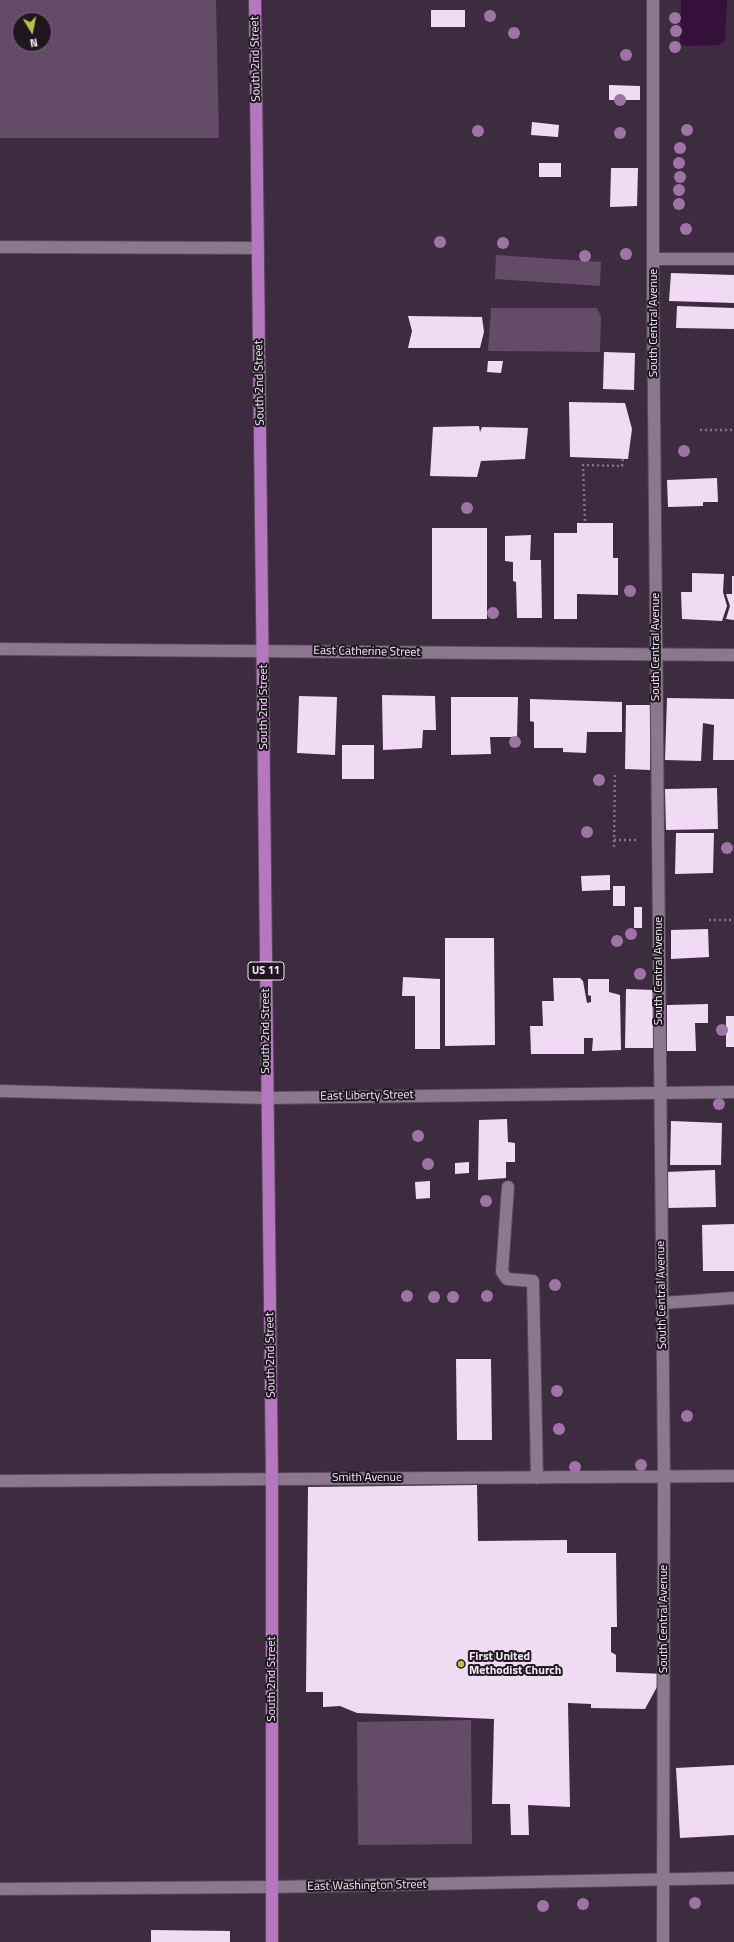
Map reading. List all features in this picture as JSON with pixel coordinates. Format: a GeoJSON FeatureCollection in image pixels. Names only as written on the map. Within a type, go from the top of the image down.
{"type":"FeatureCollection","features":[{"type":"Feature","properties":{"kind":"main road","name":"South 2nd Street"},"geometry":{"type":"LineString","coordinates":[[255,0],[272,1479],[272,1942]]}},
{"type":"Feature","properties":{"kind":"street","name":"South Central Avenue"},"geometry":{"type":"LineString","coordinates":[[653,0],[656,654],[664,1477],[663,1942]]}},
{"type":"Feature","properties":{"kind":"street"},"geometry":{"type":"LineString","coordinates":[[0,248],[258,248]]}},
{"type":"Feature","properties":{"kind":"street"},"geometry":{"type":"LineString","coordinates":[[654,259],[734,259]]}},
{"type":"Feature","properties":{"kind":"street","name":"East Catherine Street"},"geometry":{"type":"LineString","coordinates":[[0,649],[734,655]]}},
{"type":"Feature","properties":{"kind":"street","name":"East Liberty Street"},"geometry":{"type":"LineString","coordinates":[[0,1091],[267,1098],[734,1092]]}},
{"type":"Feature","properties":{"kind":"street"},"geometry":{"type":"LineString","coordinates":[[508,1187],[502,1272],[507,1279],[533,1281],[537,1478]]}},
{"type":"Feature","properties":{"kind":"street"},"geometry":{"type":"LineString","coordinates":[[663,1303],[734,1298]]}},
{"type":"Feature","properties":{"kind":"street","name":"Smith Avenue"},"geometry":{"type":"LineString","coordinates":[[0,1481],[734,1476]]}},
{"type":"Feature","properties":{"kind":"street","name":"East Washington Street"},"geometry":{"type":"LineString","coordinates":[[0,1889],[271,1887],[734,1878]]}},
{"type":"Feature","properties":{"kind":"path"},"geometry":{"type":"LineString","coordinates":[[700,430],[734,430]]}},
{"type":"Feature","properties":{"kind":"path"},"geometry":{"type":"LineString","coordinates":[[585,521],[583,465],[622,466],[622,459]]}},
{"type":"Feature","properties":{"kind":"path"},"geometry":{"type":"LineString","coordinates":[[614,847],[615,772]]}},
{"type":"Feature","properties":{"kind":"path"},"geometry":{"type":"LineString","coordinates":[[614,840],[644,841]]}},
{"type":"Feature","properties":{"kind":"path"},"geometry":{"type":"LineString","coordinates":[[709,920],[734,920]]}},
{"type":"Feature","properties":{"kind":"shaded area"},"geometry":{"type":"Polygon","coordinates":[[[0,0],[216,0],[219,138],[0,138],[0,0]]]}},
{"type":"Feature","properties":{"kind":"shaded area"},"geometry":{"type":"Polygon","coordinates":[[[681,0],[727,0],[725,41],[718,45],[687,46],[680,44],[681,0]]]}},
{"type":"Feature","properties":{"kind":"shaded area"},"geometry":{"type":"Polygon","coordinates":[[[496,255],[601,262],[600,286],[495,279],[496,255]]]}},
{"type":"Feature","properties":{"kind":"shaded area"},"geometry":{"type":"Polygon","coordinates":[[[491,308],[597,308],[601,317],[600,352],[488,351],[491,308]]]}},
{"type":"Feature","properties":{"kind":"shaded area"},"geometry":{"type":"Polygon","coordinates":[[[471,1720],[472,1844],[358,1845],[357,1722],[471,1720]]]}},
{"type":"Feature","properties":{"kind":"building"},"geometry":{"type":"Polygon","coordinates":[[[431,10],[465,10],[465,27],[431,27],[431,10]]]}},
{"type":"Feature","properties":{"kind":"building"},"geometry":{"type":"Polygon","coordinates":[[[609,85],[640,86],[640,100],[609,100],[609,85]]]}},
{"type":"Feature","properties":{"kind":"building"},"geometry":{"type":"Polygon","coordinates":[[[532,122],[559,125],[558,137],[531,135],[532,122]]]}},
{"type":"Feature","properties":{"kind":"building"},"geometry":{"type":"Polygon","coordinates":[[[539,163],[561,163],[561,177],[539,177],[539,163]]]}},
{"type":"Feature","properties":{"kind":"building"},"geometry":{"type":"Polygon","coordinates":[[[611,168],[638,168],[637,206],[610,207],[611,168]]]}},
{"type":"Feature","properties":{"kind":"building"},"geometry":{"type":"Polygon","coordinates":[[[671,273],[734,275],[734,303],[669,301],[671,273]]]}},
{"type":"Feature","properties":{"kind":"building"},"geometry":{"type":"Polygon","coordinates":[[[677,306],[734,308],[734,329],[676,328],[677,306]]]}},
{"type":"Feature","properties":{"kind":"building"},"geometry":{"type":"Polygon","coordinates":[[[408,316],[482,317],[484,332],[480,348],[408,348],[412,331],[408,316]]]}},
{"type":"Feature","properties":{"kind":"building"},"geometry":{"type":"Polygon","coordinates":[[[604,352],[635,353],[634,390],[603,389],[604,352]]]}},
{"type":"Feature","properties":{"kind":"building"},"geometry":{"type":"Polygon","coordinates":[[[488,361],[503,361],[501,373],[487,372],[488,361]]]}},
{"type":"Feature","properties":{"kind":"building"},"geometry":{"type":"Polygon","coordinates":[[[569,402],[625,403],[632,429],[628,459],[570,457],[569,402]]]}},
{"type":"Feature","properties":{"kind":"building"},"geometry":{"type":"Polygon","coordinates":[[[479,426],[480,432],[482,427],[528,428],[525,459],[481,461],[477,477],[430,476],[433,427],[479,426]]]}},
{"type":"Feature","properties":{"kind":"building"},"geometry":{"type":"Polygon","coordinates":[[[717,478],[718,502],[703,502],[703,506],[668,507],[667,480],[717,478]]]}},
{"type":"Feature","properties":{"kind":"building"},"geometry":{"type":"Polygon","coordinates":[[[577,523],[613,523],[613,558],[618,558],[618,595],[577,594],[577,619],[554,619],[554,533],[577,533],[577,523]]]}},
{"type":"Feature","properties":{"kind":"building"},"geometry":{"type":"Polygon","coordinates":[[[432,528],[487,528],[487,619],[432,619],[432,528]]]}},
{"type":"Feature","properties":{"kind":"building"},"geometry":{"type":"Polygon","coordinates":[[[531,535],[530,560],[541,560],[542,618],[517,618],[516,582],[513,581],[513,562],[505,561],[505,536],[531,535]]]}},
{"type":"Feature","properties":{"kind":"building"},"geometry":{"type":"Polygon","coordinates":[[[692,573],[724,574],[723,592],[727,606],[722,621],[682,619],[681,592],[692,592],[692,573]]]}},
{"type":"Feature","properties":{"kind":"building"},"geometry":{"type":"Polygon","coordinates":[[[732,576],[734,576],[734,620],[726,619],[730,606],[726,594],[732,594],[732,576]]]}},
{"type":"Feature","properties":{"kind":"building"},"geometry":{"type":"Polygon","coordinates":[[[382,695],[435,696],[436,730],[423,730],[422,748],[383,750],[382,695]]]}},
{"type":"Feature","properties":{"kind":"building"},"geometry":{"type":"Polygon","coordinates":[[[299,696],[337,697],[335,755],[297,753],[299,696]]]}},
{"type":"Feature","properties":{"kind":"building"},"geometry":{"type":"Polygon","coordinates":[[[451,697],[518,697],[517,737],[490,737],[491,754],[451,755],[451,697]]]}},
{"type":"Feature","properties":{"kind":"building"},"geometry":{"type":"Polygon","coordinates":[[[667,698],[734,699],[734,760],[713,760],[714,725],[703,723],[701,761],[665,760],[667,698]]]}},
{"type":"Feature","properties":{"kind":"building"},"geometry":{"type":"Polygon","coordinates":[[[530,699],[622,702],[622,732],[587,732],[586,753],[563,752],[563,748],[534,748],[534,722],[530,721],[530,699]]]}},
{"type":"Feature","properties":{"kind":"building"},"geometry":{"type":"Polygon","coordinates":[[[626,705],[651,705],[650,770],[625,769],[626,705]]]}},
{"type":"Feature","properties":{"kind":"building"},"geometry":{"type":"Polygon","coordinates":[[[342,745],[374,745],[374,779],[342,779],[342,745]]]}},
{"type":"Feature","properties":{"kind":"building"},"geometry":{"type":"Polygon","coordinates":[[[717,788],[718,829],[666,830],[665,789],[717,788]]]}},
{"type":"Feature","properties":{"kind":"building"},"geometry":{"type":"Polygon","coordinates":[[[676,833],[714,833],[713,873],[675,874],[676,833]]]}},
{"type":"Feature","properties":{"kind":"building"},"geometry":{"type":"Polygon","coordinates":[[[610,875],[610,890],[582,891],[581,876],[610,875]]]}},
{"type":"Feature","properties":{"kind":"building"},"geometry":{"type":"Polygon","coordinates":[[[613,886],[625,886],[625,906],[613,906],[613,886]]]}},
{"type":"Feature","properties":{"kind":"building"},"geometry":{"type":"Polygon","coordinates":[[[634,907],[642,907],[642,928],[634,928],[634,907]]]}},
{"type":"Feature","properties":{"kind":"building"},"geometry":{"type":"Polygon","coordinates":[[[708,929],[709,957],[671,959],[671,930],[708,929]]]}},
{"type":"Feature","properties":{"kind":"building"},"geometry":{"type":"Polygon","coordinates":[[[445,938],[494,938],[495,1045],[445,1046],[445,938]]]}},
{"type":"Feature","properties":{"kind":"building"},"geometry":{"type":"Polygon","coordinates":[[[403,977],[440,979],[440,1049],[415,1049],[415,996],[402,996],[403,977]]]}},
{"type":"Feature","properties":{"kind":"building"},"geometry":{"type":"Polygon","coordinates":[[[553,978],[580,978],[583,981],[587,1003],[591,1002],[591,996],[588,995],[588,979],[609,979],[609,992],[620,995],[621,1050],[592,1051],[593,1038],[584,1038],[584,1054],[531,1054],[530,1026],[543,1026],[542,1001],[554,1001],[553,978]]]}},
{"type":"Feature","properties":{"kind":"building"},"geometry":{"type":"Polygon","coordinates":[[[626,989],[654,990],[653,1048],[625,1048],[626,989]]]}},
{"type":"Feature","properties":{"kind":"building"},"geometry":{"type":"Polygon","coordinates":[[[708,1004],[708,1023],[695,1023],[696,1051],[667,1051],[667,1005],[708,1004]]]}},
{"type":"Feature","properties":{"kind":"building"},"geometry":{"type":"Polygon","coordinates":[[[726,1016],[734,1016],[734,1047],[726,1047],[726,1016]]]}},
{"type":"Feature","properties":{"kind":"building"},"geometry":{"type":"Polygon","coordinates":[[[507,1119],[508,1142],[515,1143],[515,1162],[506,1162],[506,1178],[478,1180],[479,1120],[507,1119]]]}},
{"type":"Feature","properties":{"kind":"building"},"geometry":{"type":"Polygon","coordinates":[[[671,1121],[722,1123],[721,1165],[670,1165],[671,1121]]]}},
{"type":"Feature","properties":{"kind":"building"},"geometry":{"type":"Polygon","coordinates":[[[469,1162],[469,1173],[455,1174],[455,1163],[469,1162]]]}},
{"type":"Feature","properties":{"kind":"building"},"geometry":{"type":"Polygon","coordinates":[[[715,1170],[716,1207],[667,1208],[666,1172],[715,1170]]]}},
{"type":"Feature","properties":{"kind":"building"},"geometry":{"type":"Polygon","coordinates":[[[430,1181],[430,1198],[416,1199],[415,1182],[430,1181]]]}},
{"type":"Feature","properties":{"kind":"building"},"geometry":{"type":"Polygon","coordinates":[[[734,1224],[734,1271],[703,1271],[702,1225],[734,1224]]]}},
{"type":"Feature","properties":{"kind":"building"},"geometry":{"type":"Polygon","coordinates":[[[456,1359],[491,1359],[492,1440],[457,1440],[456,1359]]]}},
{"type":"Feature","properties":{"kind":"building","name":"First United Methodist Church"},"geometry":{"type":"Polygon","coordinates":[[[477,1485],[478,1541],[567,1540],[567,1553],[616,1553],[617,1627],[611,1627],[611,1652],[616,1655],[616,1672],[664,1674],[645,1709],[591,1708],[591,1704],[568,1703],[570,1807],[528,1805],[529,1835],[511,1835],[510,1804],[492,1804],[494,1719],[357,1713],[340,1706],[323,1707],[323,1692],[306,1692],[308,1487],[477,1485]]]}},
{"type":"Feature","properties":{"kind":"building"},"geometry":{"type":"Polygon","coordinates":[[[734,1765],[734,1835],[680,1838],[676,1768],[734,1765]]]}},
{"type":"Feature","properties":{"kind":"building"},"geometry":{"type":"Polygon","coordinates":[[[151,1930],[230,1931],[230,1942],[151,1942],[151,1930]]]}},
{"type":"Feature","properties":{"kind":"place","name":"First United Methodist Church"},"geometry":{"type":"Point","coordinates":[461,1664]}}]}
